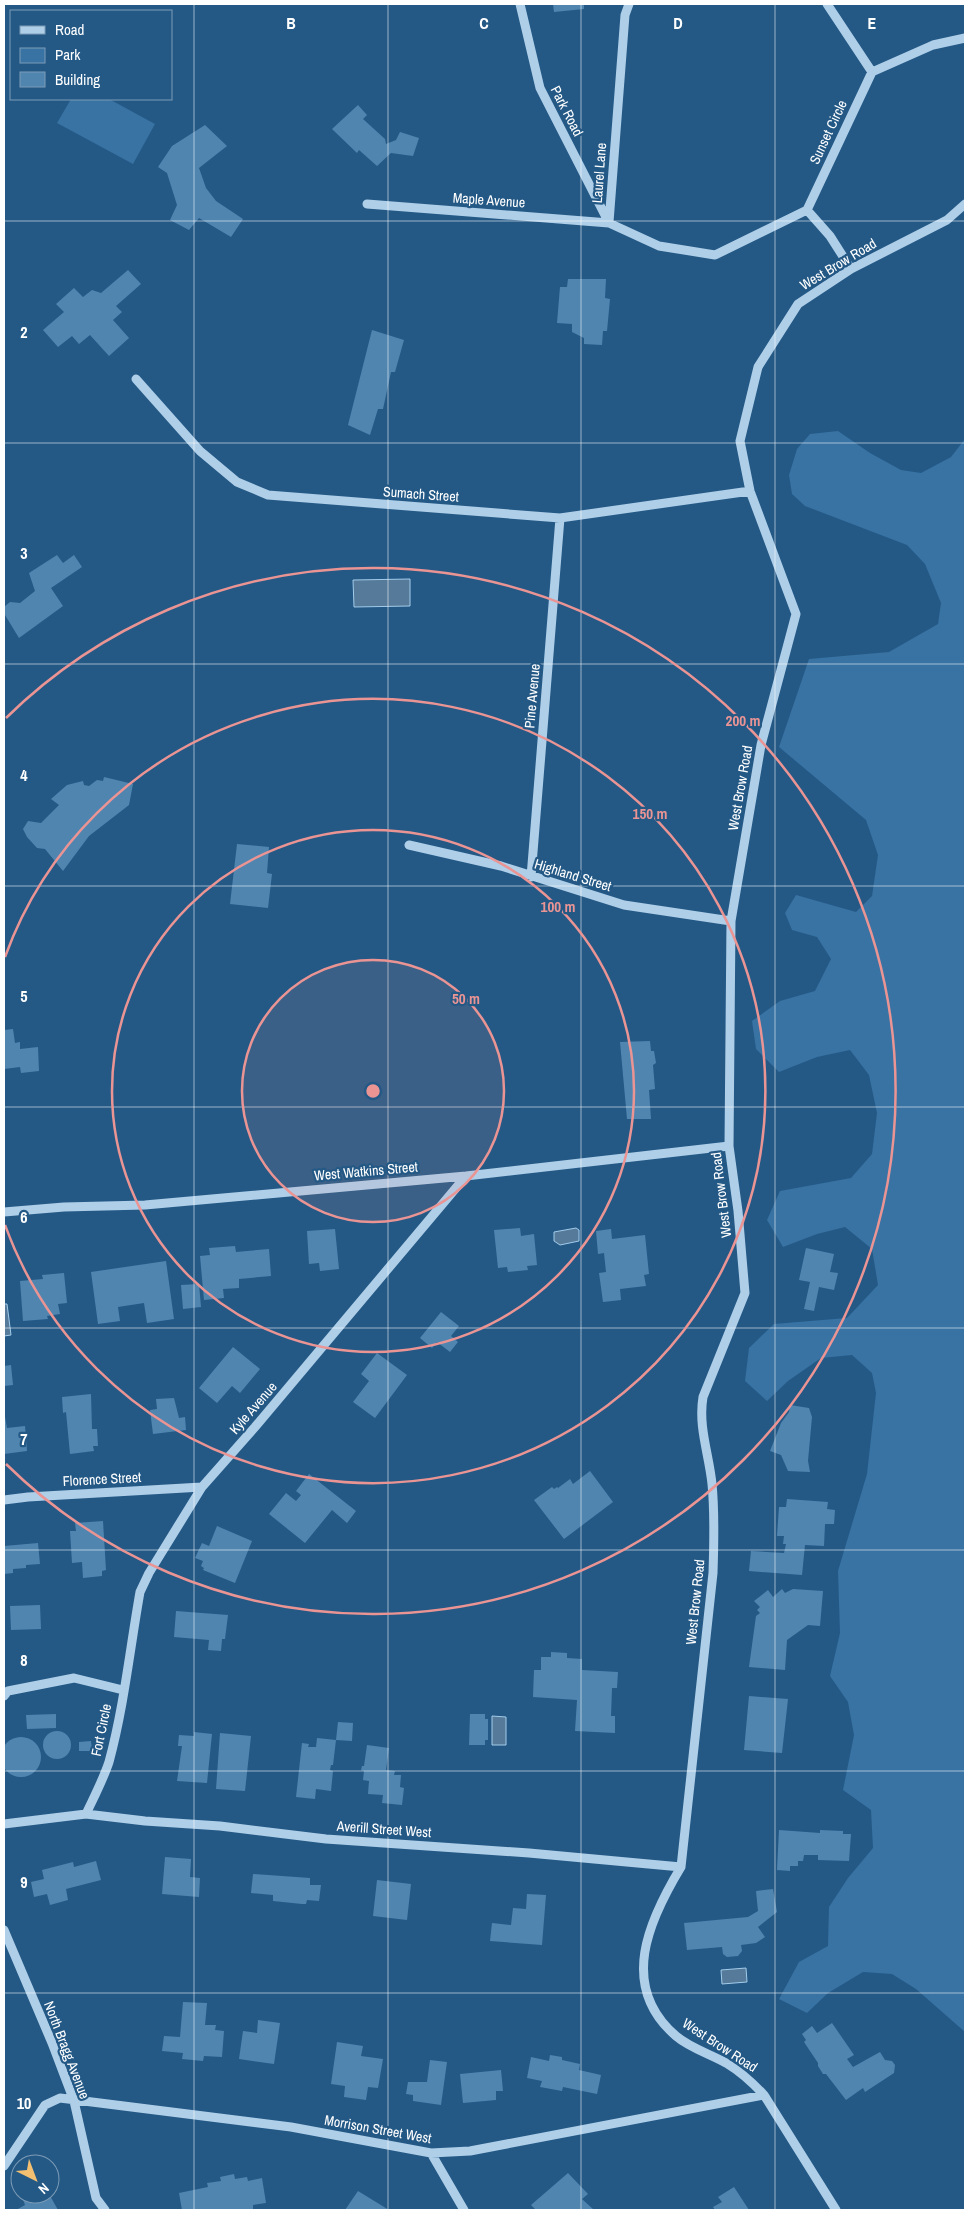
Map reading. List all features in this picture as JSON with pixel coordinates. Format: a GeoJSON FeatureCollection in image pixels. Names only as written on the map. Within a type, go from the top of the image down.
{"type":"FeatureCollection","features":[{"type":"Feature","properties":{"kind":"street","name":"Park Road"},"geometry":{"type":"LineString","coordinates":[[520,4],[540,88],[609,223]]}},
{"type":"Feature","properties":{"kind":"street","name":"Laurel Lane"},"geometry":{"type":"LineString","coordinates":[[629,4],[624,15],[609,223],[659,246],[715,255],[807,210]]}},
{"type":"Feature","properties":{"kind":"street"},"geometry":{"type":"LineString","coordinates":[[827,4],[872,72],[933,45],[965,38]]}},
{"type":"Feature","properties":{"kind":"street","name":"Sunset Circle"},"geometry":{"type":"LineString","coordinates":[[807,210],[872,72]]}},
{"type":"Feature","properties":{"kind":"street","name":"Maple Avenue"},"geometry":{"type":"LineString","coordinates":[[367,204],[609,223]]}},
{"type":"Feature","properties":{"kind":"street","name":"West Brow Road"},"geometry":{"type":"LineString","coordinates":[[836,2210],[764,2095],[750,2079],[726,2063],[676,2036],[655,2014],[644,1986],[643,1957],[651,1926],[662,1898],[681,1867],[713,1573],[715,1529],[712,1485],[700,1414],[703,1397],[745,1294],[738,1211],[729,1146],[731,921],[761,744],[796,614],[750,491],[740,441],[758,367],[798,304],[850,269],[947,220],[965,204]]}},
{"type":"Feature","properties":{"kind":"street"},"geometry":{"type":"LineString","coordinates":[[807,210],[830,236],[850,269]]}},
{"type":"Feature","properties":{"kind":"street","name":"Sumach Street"},"geometry":{"type":"LineString","coordinates":[[136,378],[200,451],[237,482],[268,495],[560,518],[750,491]]}},
{"type":"Feature","properties":{"kind":"street","name":"Pine Avenue"},"geometry":{"type":"LineString","coordinates":[[531,877],[560,518]]}},
{"type":"Feature","properties":{"kind":"street","name":"Highland Street"},"geometry":{"type":"LineString","coordinates":[[409,845],[501,866],[624,905],[731,921]]}},
{"type":"Feature","properties":{"kind":"street","name":"West Watkins Street"},"geometry":{"type":"LineString","coordinates":[[4,1212],[64,1206],[145,1205],[466,1176],[729,1146]]}},
{"type":"Feature","properties":{"kind":"street","name":"Kyle Avenue"},"geometry":{"type":"LineString","coordinates":[[123,1690],[140,1592],[149,1573],[202,1487],[256,1427],[466,1176]]}},
{"type":"Feature","properties":{"kind":"street","name":"Florence Street"},"geometry":{"type":"LineString","coordinates":[[4,1500],[202,1487]]}},
{"type":"Feature","properties":{"kind":"street","name":"Fort Circle"},"geometry":{"type":"LineString","coordinates":[[4,1696],[8,1691],[74,1678],[123,1690],[109,1762],[86,1814]]}},
{"type":"Feature","properties":{"kind":"street"},"geometry":{"type":"LineString","coordinates":[[4,1824],[86,1814]]}},
{"type":"Feature","properties":{"kind":"street","name":"Averill Street West"},"geometry":{"type":"LineString","coordinates":[[86,1814],[220,1826],[326,1839],[519,1852],[681,1867]]}},
{"type":"Feature","properties":{"kind":"street","name":"North Bragg Avenue"},"geometry":{"type":"LineString","coordinates":[[4,1930],[52,2043],[74,2101],[96,2198],[105,2210]]}},
{"type":"Feature","properties":{"kind":"street","name":"Morrison Street West"},"geometry":{"type":"LineString","coordinates":[[4,2166],[45,2105],[60,2098],[291,2127],[432,2153],[470,2151],[764,2095]]}},
{"type":"Feature","properties":{"kind":"street"},"geometry":{"type":"LineString","coordinates":[[432,2153],[464,2210]]}},
{"type":"Feature","properties":{"kind":"green space"},"geometry":{"type":"Polygon","coordinates":[[[70,100],[111,100],[155,124],[133,164],[57,123],[70,100]]]}},
{"type":"Feature","properties":{"kind":"green space"},"geometry":{"type":"Polygon","coordinates":[[[838,431],[870,453],[901,470],[921,473],[951,457],[965,439],[965,2032],[916,1989],[892,1974],[863,1972],[828,1993],[807,2013],[779,1999],[799,1962],[828,1946],[829,1907],[848,1878],[873,1848],[871,1810],[843,1790],[854,1735],[848,1702],[830,1676],[840,1633],[838,1571],[867,1474],[876,1393],[872,1373],[852,1355],[821,1358],[788,1381],[767,1401],[745,1381],[749,1348],[774,1324],[847,1318],[878,1285],[872,1249],[845,1227],[817,1234],[783,1247],[767,1220],[780,1191],[851,1178],[872,1154],[877,1113],[869,1075],[850,1050],[817,1057],[779,1072],[756,1049],[752,1021],[780,1001],[815,991],[831,959],[817,937],[792,930],[785,913],[796,895],[856,912],[872,896],[878,855],[866,820],[779,747],[809,659],[889,652],[938,624],[941,603],[925,564],[907,545],[805,506],[792,494],[789,475],[797,449],[810,434],[838,431]]]}},
{"type":"Feature","properties":{"kind":"shaded area"},"geometry":{"type":"Polygon","coordinates":[[[410,579],[410,606],[354,607],[353,580],[410,579]]]}},
{"type":"Feature","properties":{"kind":"shaded area"},"geometry":{"type":"Polygon","coordinates":[[[576,1228],[579,1230],[579,1241],[560,1245],[554,1241],[554,1232],[576,1228]]]}},
{"type":"Feature","properties":{"kind":"shaded area"},"geometry":{"type":"Polygon","coordinates":[[[4,1304],[7,1304],[11,1335],[4,1336],[4,1304]]]}},
{"type":"Feature","properties":{"kind":"shaded area"},"geometry":{"type":"Polygon","coordinates":[[[492,1716],[506,1717],[506,1745],[492,1745],[492,1716]]]}},
{"type":"Feature","properties":{"kind":"shaded area"},"geometry":{"type":"Polygon","coordinates":[[[746,1968],[747,1982],[722,1984],[721,1970],[746,1968]]]}},
{"type":"Feature","properties":{"kind":"building"},"geometry":{"type":"Polygon","coordinates":[[[553,4],[584,4],[584,9],[554,12],[553,4]]]}},
{"type":"Feature","properties":{"kind":"building"},"geometry":{"type":"Polygon","coordinates":[[[358,105],[367,115],[363,119],[385,139],[386,144],[396,140],[400,132],[419,138],[413,156],[391,153],[377,166],[359,150],[357,153],[332,129],[358,105]]]}},
{"type":"Feature","properties":{"kind":"building"},"geometry":{"type":"Polygon","coordinates":[[[205,125],[227,146],[199,168],[206,188],[216,201],[243,219],[231,237],[199,218],[189,230],[170,220],[177,205],[167,173],[158,167],[172,146],[205,125]]]}},
{"type":"Feature","properties":{"kind":"building"},"geometry":{"type":"Polygon","coordinates":[[[128,270],[141,284],[116,306],[122,312],[113,320],[129,338],[109,356],[90,335],[79,344],[72,336],[58,347],[43,330],[64,312],[56,304],[74,288],[83,297],[92,290],[101,293],[128,270]]]}},
{"type":"Feature","properties":{"kind":"building"},"geometry":{"type":"Polygon","coordinates":[[[568,279],[606,279],[605,298],[610,299],[607,331],[603,331],[602,345],[584,344],[584,338],[572,332],[572,324],[557,323],[560,287],[567,287],[568,279]]]}},
{"type":"Feature","properties":{"kind":"building"},"geometry":{"type":"Polygon","coordinates":[[[372,330],[404,340],[395,372],[391,372],[383,409],[378,409],[370,435],[348,425],[372,330]]]}},
{"type":"Feature","properties":{"kind":"building"},"geometry":{"type":"Polygon","coordinates":[[[57,555],[63,563],[74,555],[82,567],[51,588],[63,606],[19,638],[5,615],[4,607],[10,602],[20,603],[35,591],[29,573],[57,555]]]}},
{"type":"Feature","properties":{"kind":"building"},"geometry":{"type":"Polygon","coordinates":[[[104,777],[133,784],[129,805],[89,836],[63,871],[45,849],[37,848],[27,837],[23,829],[28,821],[41,823],[59,805],[51,799],[67,785],[83,781],[84,785],[89,786],[97,780],[103,781],[104,777]]]}},
{"type":"Feature","properties":{"kind":"building"},"geometry":{"type":"Polygon","coordinates":[[[237,844],[269,847],[267,873],[272,874],[268,908],[230,904],[237,844]]]}},
{"type":"Feature","properties":{"kind":"building"},"geometry":{"type":"Polygon","coordinates":[[[13,1029],[15,1043],[20,1042],[20,1049],[38,1047],[39,1071],[21,1073],[20,1067],[4,1069],[4,1030],[13,1029]]]}},
{"type":"Feature","properties":{"kind":"building"},"geometry":{"type":"Polygon","coordinates":[[[650,1041],[651,1051],[654,1051],[656,1063],[653,1065],[655,1089],[649,1090],[651,1119],[627,1119],[620,1042],[650,1041]]]}},
{"type":"Feature","properties":{"kind":"building"},"geometry":{"type":"Polygon","coordinates":[[[520,1228],[521,1236],[534,1234],[537,1265],[527,1266],[528,1270],[508,1272],[507,1267],[498,1268],[494,1230],[520,1228]]]}},
{"type":"Feature","properties":{"kind":"building"},"geometry":{"type":"Polygon","coordinates":[[[335,1229],[339,1269],[320,1271],[319,1263],[309,1264],[307,1231],[335,1229]]]}},
{"type":"Feature","properties":{"kind":"building"},"geometry":{"type":"Polygon","coordinates":[[[611,1229],[612,1239],[645,1235],[649,1274],[644,1275],[646,1286],[620,1289],[621,1300],[603,1302],[599,1273],[606,1272],[604,1253],[598,1254],[596,1231],[611,1229]]]}},
{"type":"Feature","properties":{"kind":"building"},"geometry":{"type":"Polygon","coordinates":[[[235,1246],[236,1252],[269,1249],[271,1276],[239,1279],[239,1288],[223,1289],[224,1298],[204,1300],[200,1256],[210,1255],[209,1248],[235,1246]]]}},
{"type":"Feature","properties":{"kind":"building"},"geometry":{"type":"Polygon","coordinates":[[[806,1248],[834,1254],[830,1272],[838,1273],[834,1290],[819,1287],[814,1311],[804,1309],[810,1282],[799,1280],[806,1248]]]}},
{"type":"Feature","properties":{"kind":"building"},"geometry":{"type":"Polygon","coordinates":[[[166,1261],[174,1319],[147,1323],[144,1303],[118,1307],[120,1321],[98,1324],[91,1272],[166,1261]]]}},
{"type":"Feature","properties":{"kind":"building"},"geometry":{"type":"Polygon","coordinates":[[[64,1273],[67,1303],[58,1304],[60,1314],[47,1316],[48,1319],[23,1321],[20,1281],[43,1279],[42,1275],[64,1273]]]}},
{"type":"Feature","properties":{"kind":"building"},"geometry":{"type":"Polygon","coordinates":[[[199,1284],[201,1307],[183,1309],[181,1285],[199,1284]]]}},
{"type":"Feature","properties":{"kind":"building"},"geometry":{"type":"Polygon","coordinates":[[[441,1312],[459,1326],[451,1336],[458,1342],[450,1352],[437,1342],[432,1348],[420,1338],[441,1312]]]}},
{"type":"Feature","properties":{"kind":"building"},"geometry":{"type":"Polygon","coordinates":[[[233,1347],[260,1369],[240,1393],[232,1386],[217,1403],[199,1388],[233,1347]]]}},
{"type":"Feature","properties":{"kind":"building"},"geometry":{"type":"Polygon","coordinates":[[[377,1353],[407,1375],[375,1418],[353,1402],[369,1381],[361,1374],[377,1353]]]}},
{"type":"Feature","properties":{"kind":"building"},"geometry":{"type":"Polygon","coordinates":[[[11,1365],[13,1385],[4,1386],[4,1366],[11,1365]]]}},
{"type":"Feature","properties":{"kind":"building"},"geometry":{"type":"Polygon","coordinates":[[[91,1394],[92,1429],[97,1429],[98,1446],[93,1446],[94,1451],[70,1454],[66,1412],[63,1413],[62,1397],[91,1394]]]}},
{"type":"Feature","properties":{"kind":"building"},"geometry":{"type":"Polygon","coordinates":[[[174,1398],[179,1418],[185,1417],[186,1430],[153,1434],[150,1410],[157,1409],[156,1399],[174,1398]]]}},
{"type":"Feature","properties":{"kind":"building"},"geometry":{"type":"Polygon","coordinates":[[[790,1405],[809,1408],[812,1417],[808,1461],[810,1472],[788,1471],[781,1455],[770,1451],[781,1423],[789,1412],[790,1405]]]}},
{"type":"Feature","properties":{"kind":"building"},"geometry":{"type":"Polygon","coordinates":[[[4,1411],[7,1428],[25,1426],[27,1451],[4,1454],[4,1411]]]}},
{"type":"Feature","properties":{"kind":"building"},"geometry":{"type":"Polygon","coordinates":[[[590,1471],[613,1502],[564,1539],[534,1500],[552,1487],[554,1489],[558,1488],[570,1479],[573,1484],[590,1471]]]}},
{"type":"Feature","properties":{"kind":"building"},"geometry":{"type":"Polygon","coordinates":[[[309,1474],[356,1511],[347,1523],[332,1510],[305,1543],[269,1514],[286,1493],[296,1501],[301,1495],[296,1491],[309,1474]]]}},
{"type":"Feature","properties":{"kind":"building"},"geometry":{"type":"Polygon","coordinates":[[[787,1499],[828,1502],[827,1509],[835,1510],[834,1524],[825,1524],[824,1546],[805,1545],[802,1575],[749,1571],[751,1551],[784,1553],[786,1544],[783,1544],[784,1536],[777,1536],[779,1507],[786,1507],[787,1499]]]}},
{"type":"Feature","properties":{"kind":"building"},"geometry":{"type":"Polygon","coordinates":[[[103,1521],[106,1570],[102,1571],[102,1576],[83,1578],[82,1562],[72,1563],[70,1531],[76,1531],[75,1523],[103,1521]]]}},
{"type":"Feature","properties":{"kind":"building"},"geometry":{"type":"Polygon","coordinates":[[[217,1526],[252,1541],[235,1583],[203,1570],[204,1568],[201,1566],[203,1561],[195,1558],[202,1543],[209,1546],[217,1526]]]}},
{"type":"Feature","properties":{"kind":"building"},"geometry":{"type":"Polygon","coordinates":[[[38,1543],[40,1564],[26,1565],[26,1568],[13,1569],[13,1573],[4,1574],[4,1546],[38,1543]]]}},
{"type":"Feature","properties":{"kind":"building"},"geometry":{"type":"Polygon","coordinates":[[[782,1589],[785,1593],[793,1589],[823,1591],[820,1626],[808,1625],[787,1640],[785,1670],[749,1667],[756,1616],[760,1613],[757,1610],[760,1607],[754,1601],[768,1590],[773,1597],[782,1589]]]}},
{"type":"Feature","properties":{"kind":"building"},"geometry":{"type":"Polygon","coordinates":[[[40,1605],[41,1629],[11,1630],[10,1606],[40,1605]]]}},
{"type":"Feature","properties":{"kind":"building"},"geometry":{"type":"Polygon","coordinates":[[[176,1611],[228,1615],[225,1639],[222,1639],[221,1651],[208,1650],[209,1640],[174,1637],[176,1611]]]}},
{"type":"Feature","properties":{"kind":"building"},"geometry":{"type":"Polygon","coordinates":[[[551,1652],[567,1653],[567,1658],[582,1659],[582,1670],[618,1672],[617,1688],[612,1688],[611,1716],[615,1716],[615,1733],[575,1731],[577,1700],[533,1697],[534,1670],[541,1670],[541,1657],[551,1657],[551,1652]]]}},
{"type":"Feature","properties":{"kind":"building"},"geometry":{"type":"Polygon","coordinates":[[[749,1696],[788,1699],[782,1753],[744,1750],[749,1696]]]}},
{"type":"Feature","properties":{"kind":"building"},"geometry":{"type":"Polygon","coordinates":[[[56,1714],[56,1728],[27,1729],[26,1715],[56,1714]]]}},
{"type":"Feature","properties":{"kind":"building"},"geometry":{"type":"Polygon","coordinates":[[[470,1714],[485,1714],[485,1719],[488,1719],[488,1740],[485,1740],[485,1745],[469,1745],[470,1714]]]}},
{"type":"Feature","properties":{"kind":"building"},"geometry":{"type":"Polygon","coordinates":[[[338,1722],[353,1723],[352,1741],[336,1740],[338,1722]]]}},
{"type":"Feature","properties":{"kind":"building"},"geometry":{"type":"Polygon","coordinates":[[[57,1731],[67,1735],[71,1745],[67,1755],[57,1759],[47,1755],[43,1745],[47,1735],[57,1731]]]}},
{"type":"Feature","properties":{"kind":"building"},"geometry":{"type":"Polygon","coordinates":[[[194,1732],[212,1734],[207,1783],[177,1781],[182,1746],[178,1746],[179,1735],[194,1736],[194,1732]]]}},
{"type":"Feature","properties":{"kind":"building"},"geometry":{"type":"Polygon","coordinates":[[[220,1733],[251,1736],[245,1791],[216,1789],[220,1733]]]}},
{"type":"Feature","properties":{"kind":"building"},"geometry":{"type":"Polygon","coordinates":[[[25,1737],[32,1740],[38,1746],[41,1757],[40,1765],[32,1774],[25,1777],[17,1777],[10,1774],[2,1765],[1,1753],[4,1746],[13,1738],[25,1737]]]}},
{"type":"Feature","properties":{"kind":"building"},"geometry":{"type":"Polygon","coordinates":[[[317,1738],[336,1740],[333,1765],[331,1765],[330,1770],[333,1771],[331,1791],[316,1789],[315,1799],[296,1797],[302,1743],[309,1744],[308,1747],[316,1747],[317,1738]]]}},
{"type":"Feature","properties":{"kind":"building"},"geometry":{"type":"Polygon","coordinates":[[[91,1741],[92,1751],[79,1751],[79,1742],[91,1741]]]}},
{"type":"Feature","properties":{"kind":"building"},"geometry":{"type":"Polygon","coordinates":[[[367,1745],[389,1748],[386,1770],[395,1771],[394,1775],[401,1775],[400,1787],[404,1788],[402,1805],[382,1803],[383,1795],[368,1794],[369,1781],[363,1780],[364,1771],[361,1770],[362,1766],[364,1766],[367,1745]]]}},
{"type":"Feature","properties":{"kind":"building"},"geometry":{"type":"Polygon","coordinates":[[[779,1830],[820,1833],[820,1830],[843,1831],[843,1834],[851,1834],[849,1861],[818,1860],[818,1855],[804,1855],[803,1861],[798,1861],[798,1866],[790,1866],[790,1871],[777,1870],[779,1830]]]}},
{"type":"Feature","properties":{"kind":"building"},"geometry":{"type":"Polygon","coordinates":[[[165,1857],[191,1859],[190,1877],[200,1878],[199,1897],[162,1894],[165,1857]]]}},
{"type":"Feature","properties":{"kind":"building"},"geometry":{"type":"Polygon","coordinates":[[[96,1861],[101,1880],[66,1889],[68,1900],[50,1905],[47,1894],[34,1897],[31,1882],[44,1879],[42,1870],[73,1862],[74,1867],[96,1861]]]}},
{"type":"Feature","properties":{"kind":"building"},"geometry":{"type":"Polygon","coordinates":[[[253,1874],[310,1878],[310,1885],[321,1885],[319,1901],[307,1900],[306,1904],[302,1904],[273,1901],[273,1895],[251,1893],[253,1874]]]}},
{"type":"Feature","properties":{"kind":"building"},"geometry":{"type":"Polygon","coordinates":[[[377,1880],[411,1884],[407,1920],[373,1916],[377,1880]]]}},
{"type":"Feature","properties":{"kind":"building"},"geometry":{"type":"Polygon","coordinates":[[[773,1889],[777,1912],[758,1927],[765,1937],[756,1943],[741,1945],[742,1951],[738,1956],[727,1957],[723,1954],[722,1947],[687,1950],[684,1923],[748,1917],[758,1911],[756,1891],[773,1889]]]}},
{"type":"Feature","properties":{"kind":"building"},"geometry":{"type":"Polygon","coordinates":[[[527,1894],[546,1895],[542,1945],[490,1941],[492,1923],[511,1925],[513,1908],[526,1909],[527,1894]]]}},
{"type":"Feature","properties":{"kind":"building"},"geometry":{"type":"Polygon","coordinates":[[[183,2002],[207,2003],[205,2025],[216,2025],[215,2030],[224,2031],[222,2057],[204,2056],[203,2061],[182,2059],[183,2053],[162,2051],[164,2036],[180,2037],[183,2002]]]}},
{"type":"Feature","properties":{"kind":"building"},"geometry":{"type":"Polygon","coordinates":[[[258,2020],[280,2023],[274,2064],[239,2059],[243,2031],[257,2033],[258,2020]]]}},
{"type":"Feature","properties":{"kind":"building"},"geometry":{"type":"Polygon","coordinates":[[[832,2023],[854,2055],[847,2059],[853,2067],[880,2052],[885,2060],[892,2061],[895,2065],[894,2073],[865,2092],[863,2088],[846,2100],[826,2074],[823,2074],[804,2042],[806,2040],[802,2034],[812,2026],[817,2033],[832,2023]]]}},
{"type":"Feature","properties":{"kind":"building"},"geometry":{"type":"Polygon","coordinates":[[[337,2042],[363,2046],[361,2056],[383,2059],[378,2088],[368,2087],[366,2100],[344,2097],[345,2086],[331,2084],[337,2042]]]}},
{"type":"Feature","properties":{"kind":"building"},"geometry":{"type":"Polygon","coordinates":[[[550,2055],[562,2057],[562,2060],[580,2064],[579,2070],[601,2075],[597,2094],[563,2087],[562,2091],[540,2087],[542,2081],[527,2078],[531,2057],[549,2061],[550,2055]]]}},
{"type":"Feature","properties":{"kind":"building"},"geometry":{"type":"Polygon","coordinates":[[[430,2060],[447,2062],[441,2105],[413,2101],[413,2095],[406,2094],[408,2082],[427,2082],[430,2060]]]}},
{"type":"Feature","properties":{"kind":"building"},"geometry":{"type":"Polygon","coordinates":[[[501,2070],[503,2091],[496,2091],[496,2100],[463,2103],[460,2074],[501,2070]]]}},
{"type":"Feature","properties":{"kind":"building"},"geometry":{"type":"Polygon","coordinates":[[[568,2173],[588,2194],[582,2199],[594,2210],[536,2210],[531,2205],[568,2173]]]}},
{"type":"Feature","properties":{"kind":"building"},"geometry":{"type":"Polygon","coordinates":[[[234,2174],[235,2179],[247,2177],[248,2181],[262,2178],[266,2203],[253,2205],[253,2210],[182,2210],[179,2193],[208,2187],[207,2183],[221,2181],[220,2177],[234,2174]]]}},
{"type":"Feature","properties":{"kind":"building"},"geometry":{"type":"Polygon","coordinates":[[[734,2187],[749,2210],[715,2210],[713,2207],[722,2202],[718,2197],[734,2187]]]}},
{"type":"Feature","properties":{"kind":"building"},"geometry":{"type":"Polygon","coordinates":[[[358,2191],[389,2210],[345,2210],[358,2191]]]}},
{"type":"Feature","properties":{"kind":"building"},"geometry":{"type":"Polygon","coordinates":[[[55,2204],[58,2210],[16,2210],[25,2205],[55,2204]]]}}]}
